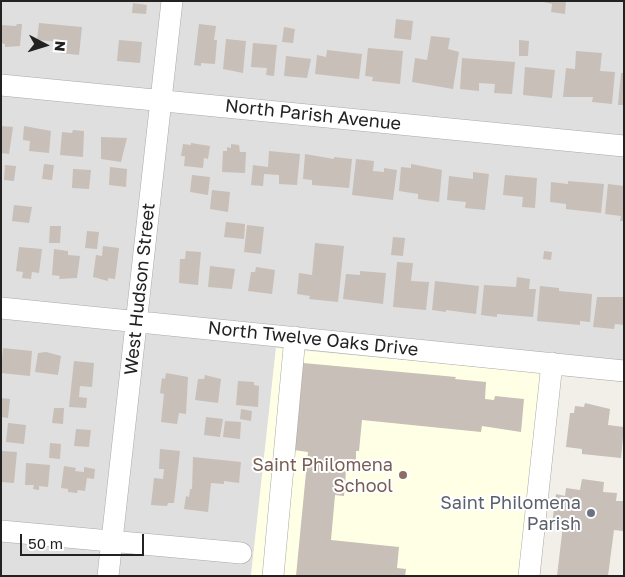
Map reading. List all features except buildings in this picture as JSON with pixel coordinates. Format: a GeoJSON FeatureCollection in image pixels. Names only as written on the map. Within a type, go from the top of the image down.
{"type":"FeatureCollection","features":[{"type":"Feature","properties":{"kind":"street","name":"West Hudson Street"},"geometry":{"type":"LineString","coordinates":[[108,576],[172,1]]}},
{"type":"Feature","properties":{"kind":"street","name":"North Parish Avenue"},"geometry":{"type":"LineString","coordinates":[[1,85],[624,146]]}},
{"type":"Feature","properties":{"kind":"street","name":"North Twelve Oaks Drive"},"geometry":{"type":"LineString","coordinates":[[1,308],[624,371]]}},
{"type":"Feature","properties":{"kind":"street"},"geometry":{"type":"LineString","coordinates":[[273,576],[295,337]]}},
{"type":"Feature","properties":{"kind":"street"},"geometry":{"type":"LineString","coordinates":[[529,576],[552,363]]}},
{"type":"Feature","properties":{"kind":"street"},"geometry":{"type":"LineString","coordinates":[[1,531],[111,543],[242,553]]}},
{"type":"Feature","properties":{"kind":"shaded area"},"geometry":{"type":"Polygon","coordinates":[[[1,1],[624,1],[624,382],[276,348],[251,576],[1,576],[1,1]]]}},
{"type":"Feature","properties":{"kind":"shaded area","name":"Saint Philomena School"},"geometry":{"type":"Polygon","coordinates":[[[276,348],[556,374],[532,576],[251,576],[276,348]]]}},
{"type":"Feature","properties":{"kind":"place","name":"Saint Philomena School"},"geometry":{"type":"Point","coordinates":[403,475]}},
{"type":"Feature","properties":{"kind":"place","name":"Saint Philomena Parish"},"geometry":{"type":"Point","coordinates":[591,513]}}]}
